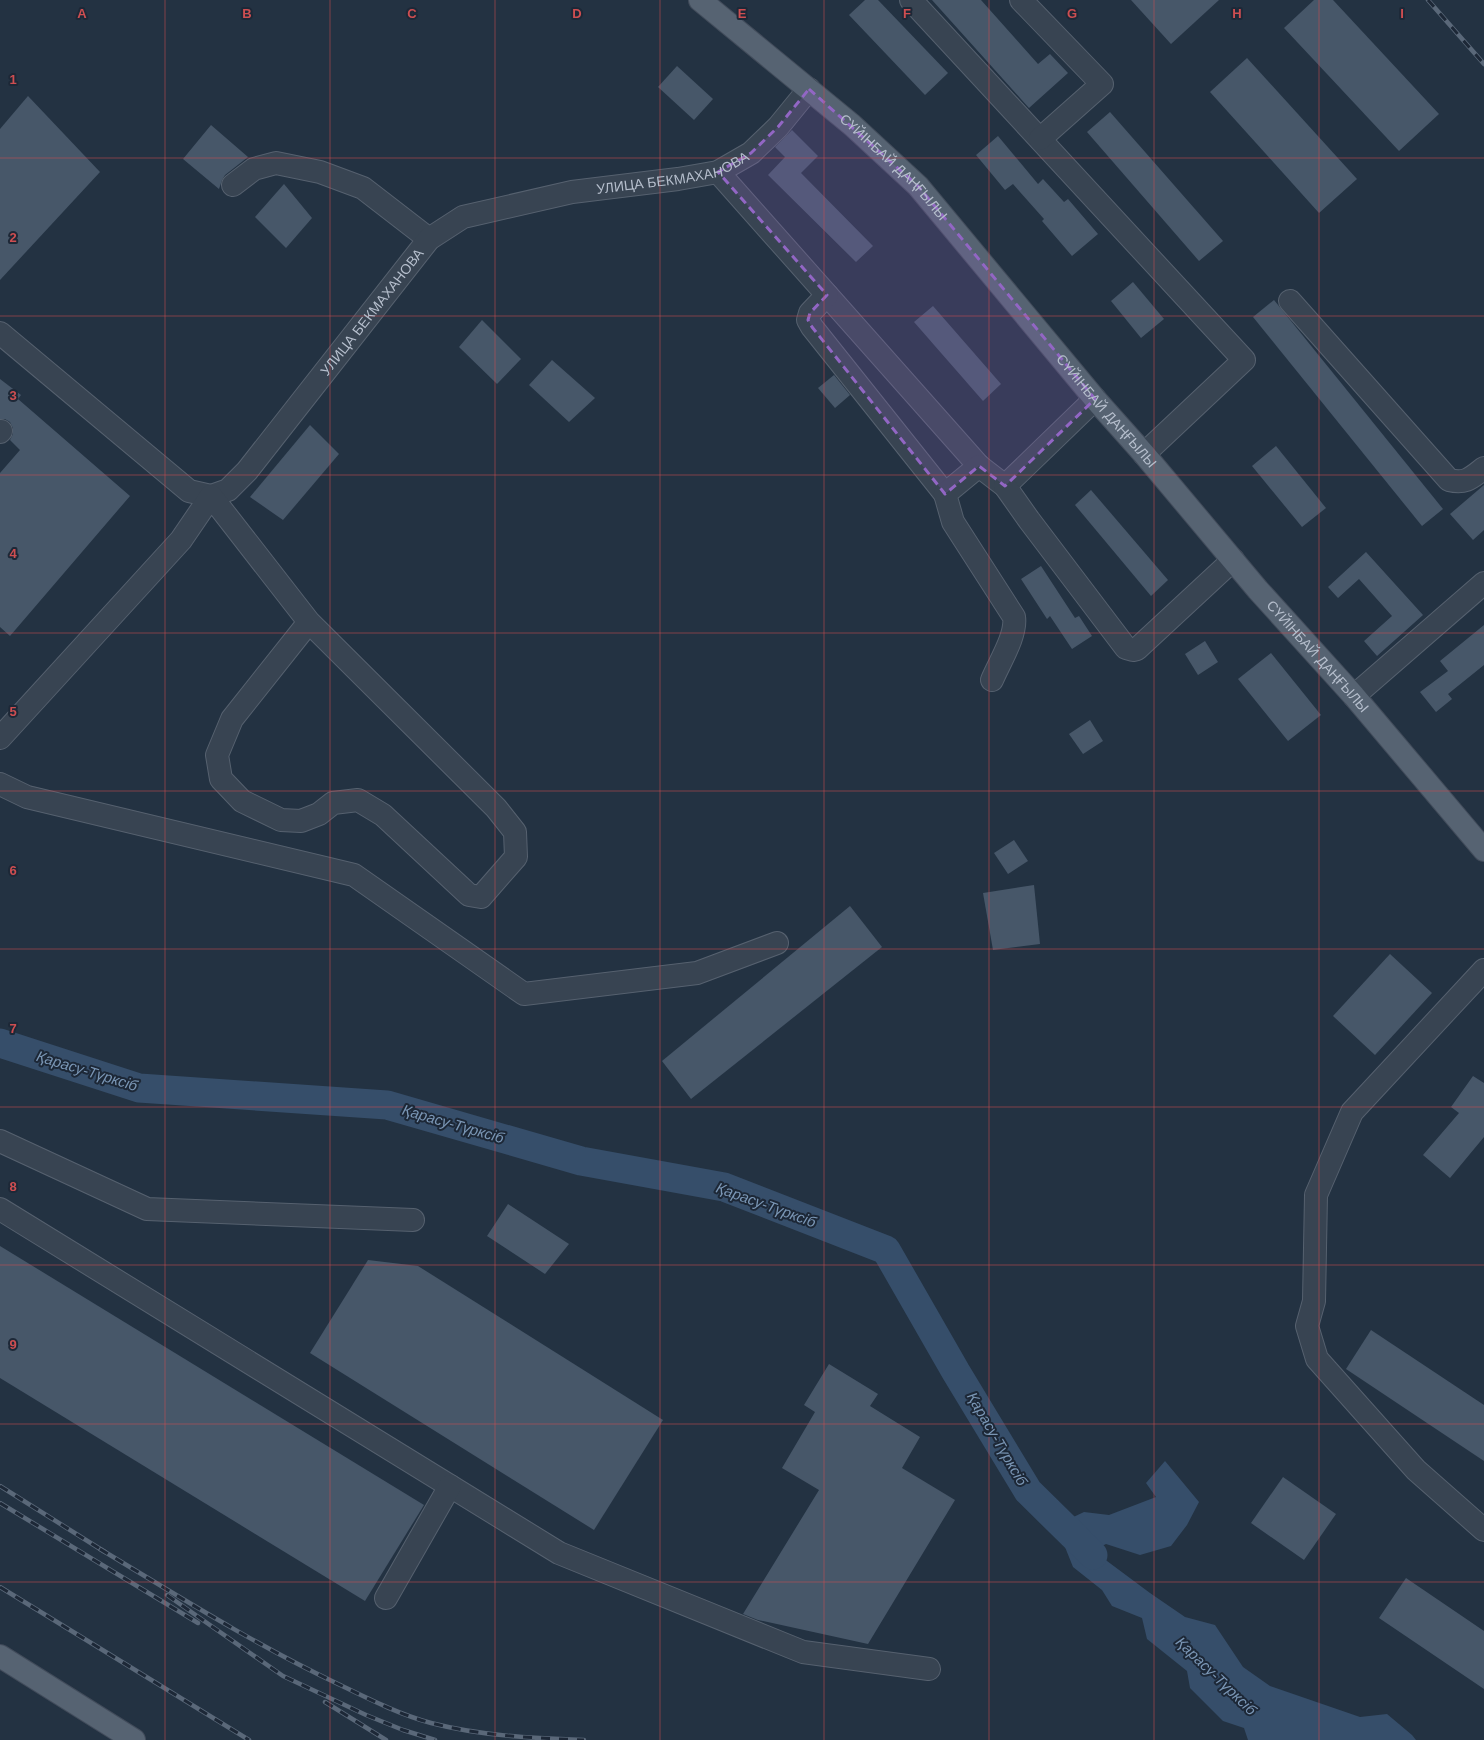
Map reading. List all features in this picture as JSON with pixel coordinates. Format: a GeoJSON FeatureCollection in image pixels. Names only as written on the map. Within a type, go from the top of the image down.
{"type":"FeatureCollection","features":[{"type":"Feature","properties":{"kind":"main road","name":"СҮЙІНБАЙ ДАҢҒЫЛЫ"},"geometry":{"type":"LineString","coordinates":[[700,0],[852,125],[918,186],[1233,560],[1354,696],[1484,850]]}},
{"type":"Feature","properties":{"kind":"main road"},"geometry":{"type":"LineString","coordinates":[[0,1656],[134,1740]]}},
{"type":"Feature","properties":{"kind":"street"},"geometry":{"type":"LineString","coordinates":[[911,0],[1244,360],[1144,454]]}},
{"type":"Feature","properties":{"kind":"street"},"geometry":{"type":"LineString","coordinates":[[1021,0],[1102,84],[1040,139]]}},
{"type":"Feature","properties":{"kind":"street","name":"УЛИЦА БЕКМАХАНОВА"},"geometry":{"type":"LineString","coordinates":[[211,496],[228,490],[248,471],[429,239],[463,217],[486,211],[572,192],[678,179],[718,172],[751,153],[778,127],[809,89]]}},
{"type":"Feature","properties":{"kind":"street"},"geometry":{"type":"LineString","coordinates":[[233,185],[254,169],[276,163],[320,172],[363,188],[429,239]]}},
{"type":"Feature","properties":{"kind":"street"},"geometry":{"type":"LineString","coordinates":[[718,172],[979,466],[1005,486],[1126,648],[1137,650],[1233,560]]}},
{"type":"Feature","properties":{"kind":"street"},"geometry":{"type":"LineString","coordinates":[[828,295],[810,313],[808,320],[810,324],[945,494],[953,522],[1014,617],[1015,624],[1012,634],[992,680]]}},
{"type":"Feature","properties":{"kind":"street"},"geometry":{"type":"LineString","coordinates":[[1290,301],[1449,480],[1461,483],[1470,479],[1484,468]]}},
{"type":"Feature","properties":{"kind":"street"},"geometry":{"type":"LineString","coordinates":[[0,333],[189,491],[211,496],[309,622],[496,808],[515,832],[516,858],[481,897],[469,895],[383,815],[358,800],[333,803],[319,814],[301,821],[281,820],[242,801],[220,779],[218,755],[232,719],[309,622]]}},
{"type":"Feature","properties":{"kind":"street"},"geometry":{"type":"LineString","coordinates":[[1005,486],[1096,399]]}},
{"type":"Feature","properties":{"kind":"street"},"geometry":{"type":"LineString","coordinates":[[945,494],[979,466]]}},
{"type":"Feature","properties":{"kind":"street"},"geometry":{"type":"LineString","coordinates":[[0,738],[181,540],[211,496]]}},
{"type":"Feature","properties":{"kind":"street"},"geometry":{"type":"LineString","coordinates":[[1354,696],[1484,583]]}},
{"type":"Feature","properties":{"kind":"street"},"geometry":{"type":"LineString","coordinates":[[0,784],[27,797],[354,875],[524,994],[697,972],[777,943]]}},
{"type":"Feature","properties":{"kind":"street"},"geometry":{"type":"LineString","coordinates":[[1484,970],[1352,1112],[1316,1195],[1314,1301],[1307,1326],[1317,1358],[1416,1470],[1484,1530]]}},
{"type":"Feature","properties":{"kind":"street"},"geometry":{"type":"LineString","coordinates":[[0,1141],[147,1209],[413,1220]]}},
{"type":"Feature","properties":{"kind":"street"},"geometry":{"type":"LineString","coordinates":[[0,1209],[559,1553],[803,1652],[929,1669]]}},
{"type":"Feature","properties":{"kind":"street"},"geometry":{"type":"LineString","coordinates":[[386,1598],[450,1486]]}},
{"type":"Feature","properties":{"kind":"highlighted area"},"geometry":{"type":"Polygon","coordinates":[[[809,89],[918,186],[1095,399],[1005,486],[979,466],[945,494],[812,327],[808,320],[810,313],[827,295],[718,172],[751,153],[778,127],[809,89]]]}},
{"type":"Feature","properties":{"kind":"water"},"geometry":{"type":"Polygon","coordinates":[[[1165,1461],[1199,1502],[1187,1525],[1171,1546],[1140,1555],[1106,1544],[1098,1548],[1103,1558],[1185,1617],[1215,1625],[1243,1667],[1270,1686],[1360,1717],[1387,1714],[1416,1740],[1248,1740],[1244,1728],[1223,1721],[1190,1688],[1187,1671],[1147,1639],[1142,1618],[1112,1606],[1102,1590],[1073,1567],[1065,1547],[1065,1521],[1084,1512],[1109,1515],[1156,1497],[1146,1483],[1165,1461]]]}},
{"type":"Feature","properties":{"kind":"building"},"geometry":{"type":"Polygon","coordinates":[[[865,0],[878,0],[948,73],[925,95],[849,15],[865,0]]]}},
{"type":"Feature","properties":{"kind":"building"},"geometry":{"type":"Polygon","coordinates":[[[932,0],[981,0],[1038,64],[1050,54],[1068,73],[1029,108],[932,0]]]}},
{"type":"Feature","properties":{"kind":"building"},"geometry":{"type":"Polygon","coordinates":[[[1131,0],[1219,0],[1171,44],[1131,0]]]}},
{"type":"Feature","properties":{"kind":"building"},"geometry":{"type":"Polygon","coordinates":[[[1314,0],[1333,0],[1439,114],[1399,151],[1284,28],[1314,0]]]}},
{"type":"Feature","properties":{"kind":"building"},"geometry":{"type":"Polygon","coordinates":[[[1247,58],[1357,179],[1319,213],[1210,92],[1247,58]]]}},
{"type":"Feature","properties":{"kind":"building"},"geometry":{"type":"Polygon","coordinates":[[[677,66],[713,99],[694,120],[658,87],[677,66]]]}},
{"type":"Feature","properties":{"kind":"building"},"geometry":{"type":"Polygon","coordinates":[[[28,96],[100,172],[0,280],[0,129],[28,96]]]}},
{"type":"Feature","properties":{"kind":"building"},"geometry":{"type":"Polygon","coordinates":[[[1110,112],[1223,241],[1199,261],[1087,132],[1110,112]]]}},
{"type":"Feature","properties":{"kind":"building"},"geometry":{"type":"Polygon","coordinates":[[[211,125],[248,157],[225,175],[219,189],[183,159],[211,125]]]}},
{"type":"Feature","properties":{"kind":"building"},"geometry":{"type":"Polygon","coordinates":[[[792,130],[818,156],[801,173],[873,246],[856,262],[768,175],[785,157],[775,147],[792,130]]]}},
{"type":"Feature","properties":{"kind":"building"},"geometry":{"type":"Polygon","coordinates":[[[998,136],[1038,184],[1043,179],[1064,202],[1068,199],[1098,234],[1072,256],[1042,221],[1044,219],[1013,184],[1005,190],[976,155],[998,136]]]}},
{"type":"Feature","properties":{"kind":"building"},"geometry":{"type":"Polygon","coordinates":[[[284,184],[312,218],[286,248],[255,217],[284,184]]]}},
{"type":"Feature","properties":{"kind":"building"},"geometry":{"type":"Polygon","coordinates":[[[1133,282],[1164,319],[1141,338],[1111,301],[1133,282]]]}},
{"type":"Feature","properties":{"kind":"building"},"geometry":{"type":"Polygon","coordinates":[[[1274,300],[1443,509],[1422,526],[1253,317],[1274,300]]]}},
{"type":"Feature","properties":{"kind":"building"},"geometry":{"type":"Polygon","coordinates":[[[933,306],[1001,384],[983,401],[914,322],[933,306]]]}},
{"type":"Feature","properties":{"kind":"building"},"geometry":{"type":"Polygon","coordinates":[[[482,320],[521,359],[497,384],[459,347],[482,320]]]}},
{"type":"Feature","properties":{"kind":"building"},"geometry":{"type":"Polygon","coordinates":[[[552,360],[595,398],[569,422],[529,385],[552,360]]]}},
{"type":"Feature","properties":{"kind":"building"},"geometry":{"type":"Polygon","coordinates":[[[834,375],[850,395],[835,408],[818,388],[834,375]]]}},
{"type":"Feature","properties":{"kind":"building"},"geometry":{"type":"Polygon","coordinates":[[[0,379],[21,395],[18,399],[130,496],[10,636],[0,627],[0,473],[20,450],[10,440],[13,434],[13,428],[10,422],[5,419],[0,419],[0,379]]]}},
{"type":"Feature","properties":{"kind":"building"},"geometry":{"type":"Polygon","coordinates":[[[310,425],[339,454],[283,520],[250,497],[310,425]]]}},
{"type":"Feature","properties":{"kind":"building"},"geometry":{"type":"Polygon","coordinates":[[[1276,446],[1326,508],[1302,527],[1252,466],[1276,446]]]}},
{"type":"Feature","properties":{"kind":"building"},"geometry":{"type":"Polygon","coordinates":[[[1484,485],[1484,530],[1473,540],[1450,514],[1484,485]]]}},
{"type":"Feature","properties":{"kind":"building"},"geometry":{"type":"Polygon","coordinates":[[[1091,490],[1168,580],[1151,596],[1075,505],[1091,490]]]}},
{"type":"Feature","properties":{"kind":"building"},"geometry":{"type":"Polygon","coordinates":[[[1366,552],[1423,615],[1377,656],[1364,641],[1392,616],[1359,579],[1338,598],[1328,587],[1366,552]]]}},
{"type":"Feature","properties":{"kind":"building"},"geometry":{"type":"Polygon","coordinates":[[[1041,566],[1075,618],[1079,616],[1092,636],[1072,649],[1050,616],[1047,619],[1021,579],[1041,566]]]}},
{"type":"Feature","properties":{"kind":"building"},"geometry":{"type":"Polygon","coordinates":[[[1484,625],[1484,665],[1448,694],[1452,699],[1436,712],[1420,692],[1448,671],[1440,661],[1484,625]]]}},
{"type":"Feature","properties":{"kind":"building"},"geometry":{"type":"Polygon","coordinates":[[[1205,641],[1218,662],[1198,675],[1185,654],[1205,641]]]}},
{"type":"Feature","properties":{"kind":"building"},"geometry":{"type":"Polygon","coordinates":[[[1271,653],[1321,715],[1288,741],[1238,679],[1271,653]]]}},
{"type":"Feature","properties":{"kind":"building"},"geometry":{"type":"Polygon","coordinates":[[[1090,720],[1103,741],[1083,754],[1069,734],[1090,720]]]}},
{"type":"Feature","properties":{"kind":"building"},"geometry":{"type":"Polygon","coordinates":[[[1014,840],[1028,861],[1008,874],[994,853],[1014,840]]]}},
{"type":"Feature","properties":{"kind":"building"},"geometry":{"type":"Polygon","coordinates":[[[1034,885],[1040,944],[993,950],[983,893],[1034,885]]]}},
{"type":"Feature","properties":{"kind":"building"},"geometry":{"type":"Polygon","coordinates":[[[850,906],[882,947],[691,1099],[662,1061],[850,906]]]}},
{"type":"Feature","properties":{"kind":"building"},"geometry":{"type":"Polygon","coordinates":[[[1390,954],[1432,993],[1375,1055],[1333,1016],[1390,954]]]}},
{"type":"Feature","properties":{"kind":"building"},"geometry":{"type":"Polygon","coordinates":[[[1473,1076],[1484,1083],[1484,1137],[1450,1178],[1423,1155],[1459,1113],[1451,1107],[1473,1076]]]}},
{"type":"Feature","properties":{"kind":"building"},"geometry":{"type":"Polygon","coordinates":[[[508,1204],[569,1244],[545,1274],[487,1236],[508,1204]]]}},
{"type":"Feature","properties":{"kind":"building"},"geometry":{"type":"Polygon","coordinates":[[[0,1246],[424,1505],[365,1601],[0,1378],[0,1246]]]}},
{"type":"Feature","properties":{"kind":"building"},"geometry":{"type":"Polygon","coordinates":[[[368,1260],[418,1266],[663,1420],[594,1530],[310,1353],[368,1260]]]}},
{"type":"Feature","properties":{"kind":"building"},"geometry":{"type":"Polygon","coordinates":[[[1371,1330],[1484,1405],[1484,1461],[1346,1369],[1371,1330]]]}},
{"type":"Feature","properties":{"kind":"building"},"geometry":{"type":"Polygon","coordinates":[[[829,1364],[878,1394],[870,1406],[920,1437],[902,1468],[955,1500],[868,1644],[758,1620],[743,1614],[819,1490],[782,1468],[815,1412],[804,1405],[829,1364]]]}},
{"type":"Feature","properties":{"kind":"building"},"geometry":{"type":"Polygon","coordinates":[[[1283,1477],[1336,1514],[1304,1560],[1251,1523],[1283,1477]]]}},
{"type":"Feature","properties":{"kind":"building"},"geometry":{"type":"Polygon","coordinates":[[[1406,1578],[1484,1631],[1484,1689],[1379,1618],[1406,1578]]]}},
{"type":"Feature","properties":{"kind":"waterway","name":"Қарасу-Түрксіб"},"geometry":{"type":"LineString","coordinates":[[0,1043],[139,1088],[387,1105],[581,1161],[724,1187],[886,1250],[956,1372],[1028,1491],[1093,1555]]}},
{"type":"Feature","properties":{"kind":"railway"},"geometry":{"type":"LineString","coordinates":[[1428,0],[1484,64]]}},
{"type":"Feature","properties":{"kind":"railway"},"geometry":{"type":"LineString","coordinates":[[0,1486],[105,1552]]}},
{"type":"Feature","properties":{"kind":"railway"},"geometry":{"type":"LineString","coordinates":[[0,1503],[198,1623]]}},
{"type":"Feature","properties":{"kind":"railway"},"geometry":{"type":"LineString","coordinates":[[100,1549],[216,1619],[276,1652],[336,1683],[395,1710],[431,1723],[469,1731],[526,1737],[584,1740]]}},
{"type":"Feature","properties":{"kind":"railway"},"geometry":{"type":"LineString","coordinates":[[0,1587],[249,1740]]}},
{"type":"Feature","properties":{"kind":"railway"},"geometry":{"type":"LineString","coordinates":[[167,1595],[283,1676],[366,1715],[403,1730],[435,1740]]}},
{"type":"Feature","properties":{"kind":"railway"},"geometry":{"type":"LineString","coordinates":[[325,1702],[386,1740]]}}]}
